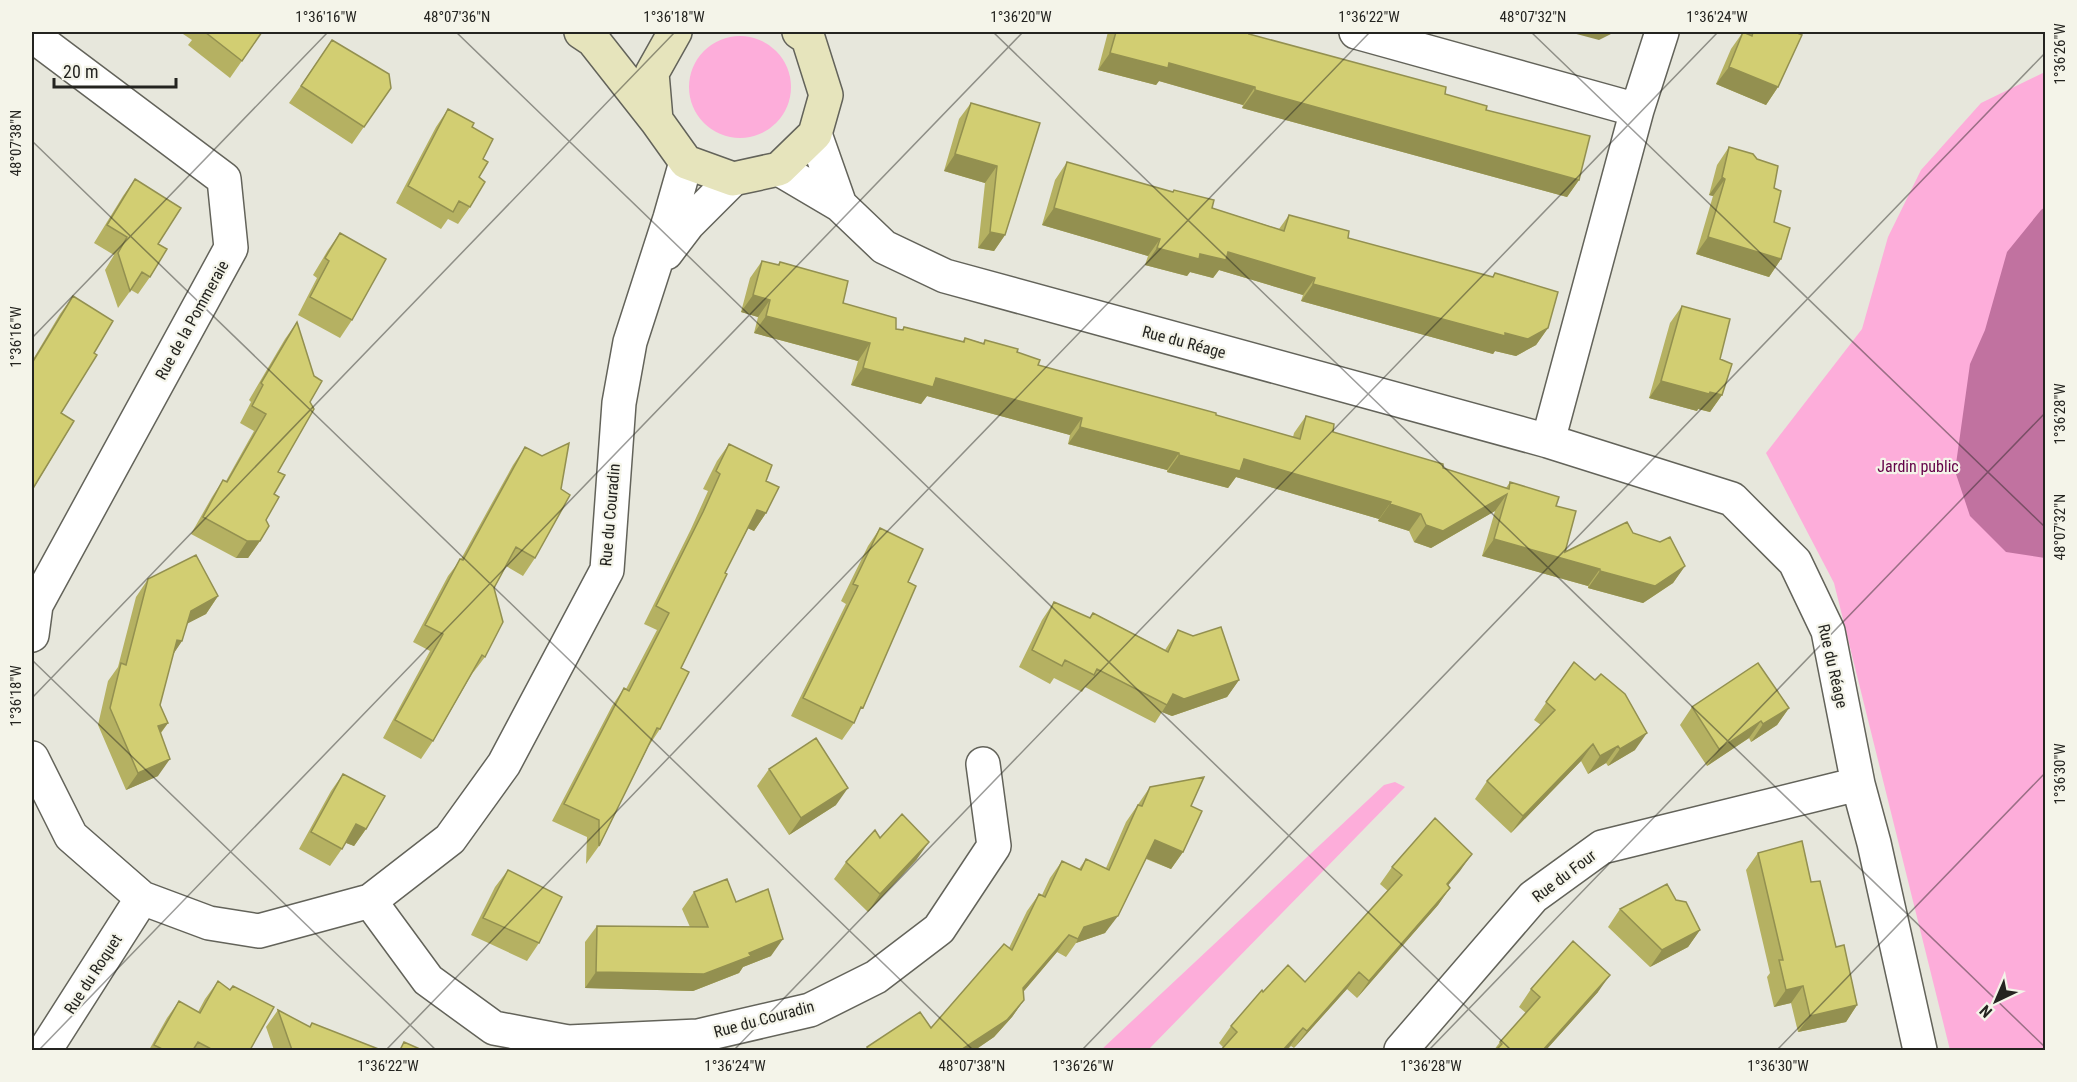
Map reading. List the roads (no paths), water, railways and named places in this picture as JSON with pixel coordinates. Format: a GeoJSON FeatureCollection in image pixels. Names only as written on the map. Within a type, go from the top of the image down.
{"type":"FeatureCollection","features":[{"type":"Feature","properties":{"kind":"street"},"geometry":{"type":"LineString","coordinates":[[581,32],[593,40],[686,162],[733,179],[779,169],[815,134],[826,95],[806,34]]}},
{"type":"Feature","properties":{"kind":"street"},"geometry":{"type":"LineString","coordinates":[[656,120],[652,73],[675,32]]}},
{"type":"Feature","properties":{"kind":"street"},"geometry":{"type":"LineString","coordinates":[[1356,32],[1637,110]]}},
{"type":"Feature","properties":{"kind":"street"},"geometry":{"type":"LineString","coordinates":[[1548,441],[1637,110],[1662,32]]}},
{"type":"Feature","properties":{"kind":"street","name":"Rue de la Pommeraie"},"geometry":{"type":"LineString","coordinates":[[32,35],[224,179],[231,248],[36,605],[32,635]]}},
{"type":"Feature","properties":{"kind":"street"},"geometry":{"type":"LineString","coordinates":[[815,134],[840,205]]}},
{"type":"Feature","properties":{"kind":"street","name":"Rue du Couradin"},"geometry":{"type":"LineString","coordinates":[[142,898],[209,923],[260,931],[370,901],[450,839],[504,764],[607,570],[619,403],[630,342],[686,162]]}},
{"type":"Feature","properties":{"kind":"street"},"geometry":{"type":"LineString","coordinates":[[779,169],[840,205]]}},
{"type":"Feature","properties":{"kind":"street"},"geometry":{"type":"LineString","coordinates":[[654,268],[688,224],[733,179]]}},
{"type":"Feature","properties":{"kind":"street","name":"Rue du Réage"},"geometry":{"type":"LineString","coordinates":[[840,205],[884,247],[945,276],[1548,441],[1732,499],[1795,562],[1828,631],[1858,784],[1874,843],[1920,1050]]}},
{"type":"Feature","properties":{"kind":"street"},"geometry":{"type":"LineString","coordinates":[[32,758],[71,836],[142,898]]}},
{"type":"Feature","properties":{"kind":"street","name":"Rue du Couradin"},"geometry":{"type":"LineString","coordinates":[[370,901],[428,980],[494,1028],[568,1042],[698,1036],[810,1010],[876,977],[939,929],[994,846],[983,764]]}},
{"type":"Feature","properties":{"kind":"street","name":"Rue du Four"},"geometry":{"type":"LineString","coordinates":[[1401,1050],[1533,897],[1602,847],[1858,784]]}},
{"type":"Feature","properties":{"kind":"street","name":"Rue du Roquet"},"geometry":{"type":"LineString","coordinates":[[45,1050],[142,898]]}},
{"type":"Feature","properties":{"kind":"park label","name":"Jardin public"},"geometry":{"type":"Point","coordinates":[1918,466]}}]}
